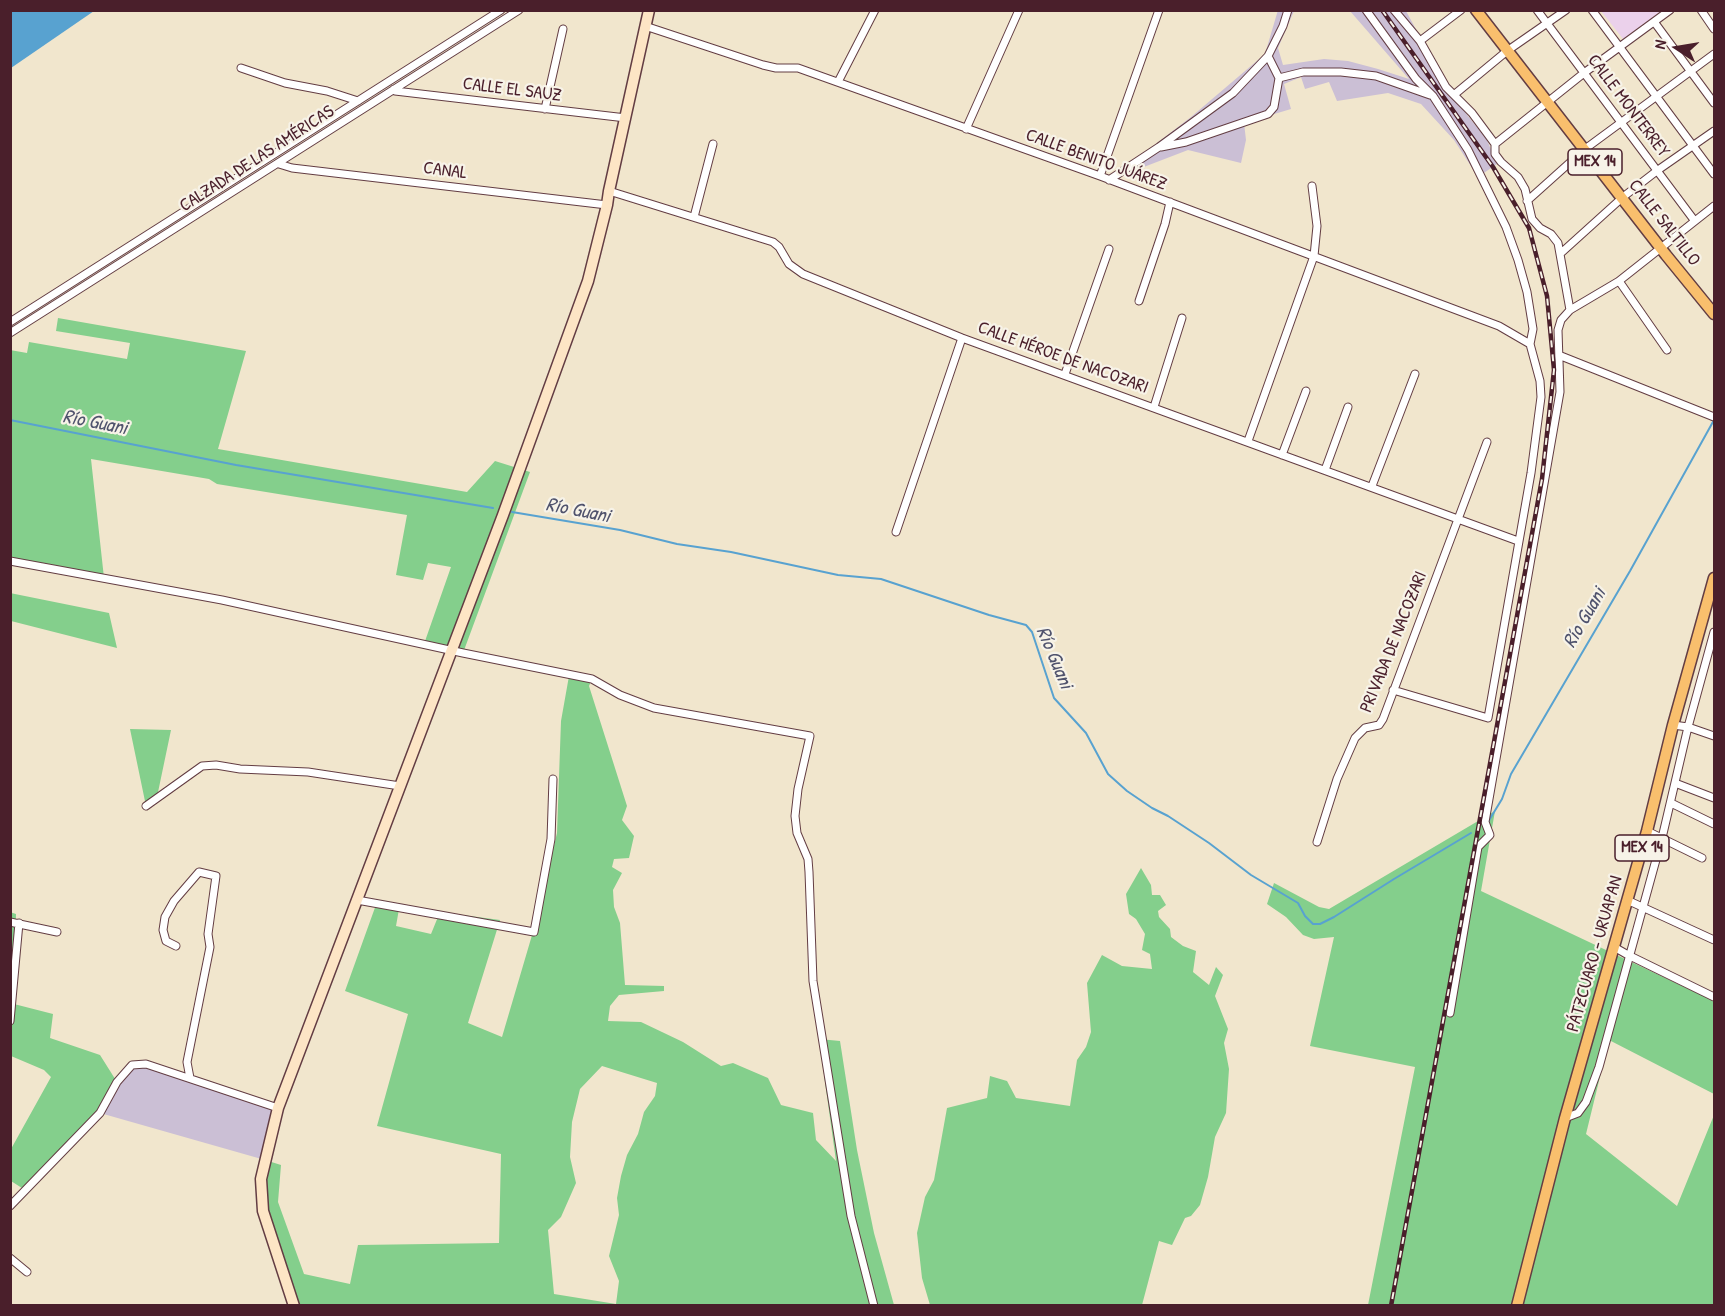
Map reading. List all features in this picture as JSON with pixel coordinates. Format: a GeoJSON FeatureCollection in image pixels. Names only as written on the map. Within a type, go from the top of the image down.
{"type":"FeatureCollection","features":[{"type":"Feature","properties":{"kind":"main road"},"geometry":{"type":"LineString","coordinates":[[294,1305],[263,1211],[261,1179],[278,1108],[452,651],[588,281],[607,205],[649,10]]}},
{"type":"Feature","properties":{"kind":"main road","name":"CALLE SALTILLO"},"geometry":{"type":"LineString","coordinates":[[1476,10],[1623,197],[1660,248],[1714,314]]}},
{"type":"Feature","properties":{"kind":"main road","name":"PÁTZCUARO - URUAPAN"},"geometry":{"type":"LineString","coordinates":[[1516,1305],[1565,1118],[1628,900],[1714,578]]}},
{"type":"Feature","properties":{"kind":"street","name":"CALZADA DE LAS AMÉRICAS"},"geometry":{"type":"LineString","coordinates":[[10,322],[501,10]]}},
{"type":"Feature","properties":{"kind":"street","name":"CALZADA DE LAS AMÉRICAS"},"geometry":{"type":"LineString","coordinates":[[10,333],[395,91],[519,10]]}},
{"type":"Feature","properties":{"kind":"street"},"geometry":{"type":"LineString","coordinates":[[838,82],[875,10]]}},
{"type":"Feature","properties":{"kind":"street"},"geometry":{"type":"LineString","coordinates":[[966,129],[1019,10]]}},
{"type":"Feature","properties":{"kind":"street"},"geometry":{"type":"LineString","coordinates":[[1100,176],[1159,10]]}},
{"type":"Feature","properties":{"kind":"street"},"geometry":{"type":"LineString","coordinates":[[1109,180],[1233,93],[1269,56],[1288,10]]}},
{"type":"Feature","properties":{"kind":"street"},"geometry":{"type":"LineString","coordinates":[[1366,10],[1416,79],[1432,96],[1468,150],[1506,227],[1527,292],[1533,329],[1530,344],[1540,381],[1531,473],[1488,718],[1393,690]]}},
{"type":"Feature","properties":{"kind":"street"},"geometry":{"type":"LineString","coordinates":[[1394,10],[1420,41],[1446,87],[1472,113],[1495,144],[1495,154],[1518,177],[1526,189],[1532,219],[1551,234],[1558,243],[1570,310]]}},
{"type":"Feature","properties":{"kind":"street"},"geometry":{"type":"LineString","coordinates":[[1420,41],[1461,10]]}},
{"type":"Feature","properties":{"kind":"street","name":"CALLE MONTERREY"},"geometry":{"type":"LineString","coordinates":[[1538,10],[1694,220]]}},
{"type":"Feature","properties":{"kind":"street"},"geometry":{"type":"LineString","coordinates":[[1455,94],[1507,51],[1566,10]]}},
{"type":"Feature","properties":{"kind":"street"},"geometry":{"type":"LineString","coordinates":[[1592,10],[1618,48],[1714,174]]}},
{"type":"Feature","properties":{"kind":"street"},"geometry":{"type":"LineString","coordinates":[[1495,144],[1584,73],[1670,10]]}},
{"type":"Feature","properties":{"kind":"street"},"geometry":{"type":"LineString","coordinates":[[1701,10],[1714,29]]}},
{"type":"Feature","properties":{"kind":"street"},"geometry":{"type":"LineString","coordinates":[[1655,23],[1714,103]]}},
{"type":"Feature","properties":{"kind":"street","name":"CALLE BENITO JUÁREZ"},"geometry":{"type":"LineString","coordinates":[[645,26],[763,65],[776,68],[798,68],[1100,176],[1499,326],[1530,344]]}},
{"type":"Feature","properties":{"kind":"street"},"geometry":{"type":"LineString","coordinates":[[545,109],[563,29]]}},
{"type":"Feature","properties":{"kind":"street"},"geometry":{"type":"LineString","coordinates":[[1527,201],[1585,149],[1714,54]]}},
{"type":"Feature","properties":{"kind":"street"},"geometry":{"type":"LineString","coordinates":[[1159,147],[1186,142],[1268,114],[1274,107],[1279,78],[1269,56]]}},
{"type":"Feature","properties":{"kind":"street"},"geometry":{"type":"LineString","coordinates":[[241,68],[285,83],[327,91],[358,101]]}},
{"type":"Feature","properties":{"kind":"street"},"geometry":{"type":"LineString","coordinates":[[1279,78],[1303,72],[1364,74],[1432,96]]}},
{"type":"Feature","properties":{"kind":"street"},"geometry":{"type":"LineString","coordinates":[[390,81],[395,91]]}},
{"type":"Feature","properties":{"kind":"street","name":"CALLE EL SAUZ"},"geometry":{"type":"LineString","coordinates":[[395,91],[626,118]]}},
{"type":"Feature","properties":{"kind":"street"},"geometry":{"type":"LineString","coordinates":[[1561,254],[1623,197],[1714,131]]}},
{"type":"Feature","properties":{"kind":"street"},"geometry":{"type":"LineString","coordinates":[[694,217],[714,144]]}},
{"type":"Feature","properties":{"kind":"street","name":"CANAL"},"geometry":{"type":"LineString","coordinates":[[279,164],[303,170],[607,205]]}},
{"type":"Feature","properties":{"kind":"street"},"geometry":{"type":"LineString","coordinates":[[1248,441],[1314,256],[1317,226],[1312,186]]}},
{"type":"Feature","properties":{"kind":"street","name":"CALLE HÉROE DE NACOZARI"},"geometry":{"type":"LineString","coordinates":[[609,191],[773,242],[789,264],[803,274],[962,338],[1518,541]]}},
{"type":"Feature","properties":{"kind":"street"},"geometry":{"type":"LineString","coordinates":[[1139,301],[1165,224],[1170,202]]}},
{"type":"Feature","properties":{"kind":"street"},"geometry":{"type":"LineString","coordinates":[[195,206],[200,213]]}},
{"type":"Feature","properties":{"kind":"street"},"geometry":{"type":"LineString","coordinates":[[1450,1012],[1478,847],[1488,838],[1489,831],[1485,822],[1560,392],[1561,356],[1558,330],[1560,320],[1570,310],[1619,281],[1714,206]]}},
{"type":"Feature","properties":{"kind":"street"},"geometry":{"type":"LineString","coordinates":[[1065,375],[1109,249]]}},
{"type":"Feature","properties":{"kind":"street"},"geometry":{"type":"LineString","coordinates":[[1619,281],[1667,350]]}},
{"type":"Feature","properties":{"kind":"street"},"geometry":{"type":"LineString","coordinates":[[23,314],[27,322]]}},
{"type":"Feature","properties":{"kind":"street"},"geometry":{"type":"LineString","coordinates":[[1154,407],[1182,318]]}},
{"type":"Feature","properties":{"kind":"street"},"geometry":{"type":"LineString","coordinates":[[896,532],[962,338]]}},
{"type":"Feature","properties":{"kind":"street"},"geometry":{"type":"LineString","coordinates":[[1561,356],[1713,416]]}},
{"type":"Feature","properties":{"kind":"street"},"geometry":{"type":"LineString","coordinates":[[1372,486],[1415,374]]}},
{"type":"Feature","properties":{"kind":"street"},"geometry":{"type":"LineString","coordinates":[[1282,455],[1306,391]]}},
{"type":"Feature","properties":{"kind":"street"},"geometry":{"type":"LineString","coordinates":[[1325,470],[1348,407]]}},
{"type":"Feature","properties":{"kind":"street","name":"PRIVADA DE NACOZARI"},"geometry":{"type":"LineString","coordinates":[[1317,842],[1338,779],[1355,738],[1365,728],[1379,725],[1383,719],[1487,442]]}},
{"type":"Feature","properties":{"kind":"street"},"geometry":{"type":"LineString","coordinates":[[10,561],[222,600],[452,651],[592,679],[620,695],[654,708],[810,736],[798,789],[795,816],[797,833],[808,859],[813,981],[851,1216],[874,1305]]}},
{"type":"Feature","properties":{"kind":"street"},"geometry":{"type":"LineString","coordinates":[[1565,1118],[1578,1113],[1586,1102],[1608,1036],[1662,838],[1688,727],[1714,632]]}},
{"type":"Feature","properties":{"kind":"street"},"geometry":{"type":"LineString","coordinates":[[1673,725],[1688,727],[1714,736]]}},
{"type":"Feature","properties":{"kind":"street"},"geometry":{"type":"LineString","coordinates":[[146,806],[202,766],[308,771],[400,786]]}},
{"type":"Feature","properties":{"kind":"street"},"geometry":{"type":"LineString","coordinates":[[357,900],[534,932],[551,839],[553,779]]}},
{"type":"Feature","properties":{"kind":"street"},"geometry":{"type":"LineString","coordinates":[[1675,783],[1714,798]]}},
{"type":"Feature","properties":{"kind":"street"},"geometry":{"type":"LineString","coordinates":[[1671,803],[1714,824]]}},
{"type":"Feature","properties":{"kind":"street"},"geometry":{"type":"LineString","coordinates":[[1647,831],[1702,858]]}},
{"type":"Feature","properties":{"kind":"street"},"geometry":{"type":"LineString","coordinates":[[176,946],[166,941],[163,930],[165,917],[174,901],[199,872],[216,876],[208,934],[210,947],[187,1062],[190,1078]]}},
{"type":"Feature","properties":{"kind":"street"},"geometry":{"type":"LineString","coordinates":[[1628,900],[1714,940]]}},
{"type":"Feature","properties":{"kind":"street"},"geometry":{"type":"LineString","coordinates":[[10,1021],[15,922],[57,932]]}},
{"type":"Feature","properties":{"kind":"street"},"geometry":{"type":"LineString","coordinates":[[1614,947],[1714,997]]}},
{"type":"Feature","properties":{"kind":"street"},"geometry":{"type":"LineString","coordinates":[[10,1206],[100,1113],[117,1082],[132,1065],[146,1064],[278,1108]]}},
{"type":"Feature","properties":{"kind":"street"},"geometry":{"type":"LineString","coordinates":[[10,1258],[27,1272]]}},
{"type":"Feature","properties":{"kind":"shaded area"},"geometry":{"type":"Polygon","coordinates":[[[1278,10],[1294,11],[1278,48],[1283,65],[1324,59],[1348,61],[1409,79],[1350,11],[1406,11],[1453,97],[1487,140],[1497,164],[1478,177],[1454,140],[1421,104],[1388,93],[1337,101],[1329,82],[1305,89],[1301,77],[1284,84],[1291,109],[1244,123],[1246,140],[1241,163],[1188,150],[1123,175],[1140,156],[1191,117],[1265,54],[1278,10]]]}},
{"type":"Feature","properties":{"kind":"shaded area"},"geometry":{"type":"Polygon","coordinates":[[[1601,11],[1661,11],[1623,39],[1601,11]]]}},
{"type":"Feature","properties":{"kind":"shaded area"},"geometry":{"type":"Polygon","coordinates":[[[146,1064],[278,1108],[265,1160],[100,1113],[132,1065],[146,1064]]]}},
{"type":"Feature","properties":{"kind":"green space"},"geometry":{"type":"Polygon","coordinates":[[[58,318],[246,351],[218,449],[467,492],[495,461],[530,472],[463,653],[424,644],[451,567],[428,563],[423,580],[396,575],[407,515],[217,484],[209,479],[91,459],[104,578],[11,561],[10,350],[27,353],[29,342],[127,359],[130,343],[56,331],[58,318]]]}},
{"type":"Feature","properties":{"kind":"green space"},"geometry":{"type":"Polygon","coordinates":[[[10,593],[109,613],[117,648],[11,621],[10,593]]]}},
{"type":"Feature","properties":{"kind":"green space"},"geometry":{"type":"Polygon","coordinates":[[[569,676],[592,679],[589,686],[627,806],[622,820],[634,836],[629,858],[614,859],[612,867],[622,873],[613,890],[614,907],[620,923],[625,985],[664,986],[664,991],[619,995],[610,1006],[608,1021],[641,1022],[683,1042],[721,1066],[733,1063],[768,1078],[781,1105],[813,1113],[816,1140],[836,1161],[819,1039],[840,1041],[857,1150],[874,1233],[894,1305],[294,1305],[263,1211],[265,1160],[281,1165],[278,1202],[304,1274],[350,1284],[358,1245],[499,1243],[501,1154],[377,1126],[408,1014],[345,991],[377,902],[399,909],[396,926],[431,934],[440,912],[500,920],[468,1023],[502,1037],[535,925],[557,833],[561,721],[569,676]],[[602,1066],[580,1089],[572,1122],[570,1157],[576,1183],[561,1217],[548,1230],[554,1294],[616,1304],[619,1281],[609,1256],[619,1215],[617,1198],[621,1176],[644,1112],[655,1096],[657,1083],[602,1066]]]}},
{"type":"Feature","properties":{"kind":"green space"},"geometry":{"type":"Polygon","coordinates":[[[130,729],[171,730],[157,797],[146,806],[130,729]]]}},
{"type":"Feature","properties":{"kind":"green space"},"geometry":{"type":"Polygon","coordinates":[[[1495,811],[1481,891],[1714,1001],[1714,1094],[1609,1040],[1586,1134],[1677,1206],[1714,1115],[1714,1305],[1368,1305],[1415,1067],[1310,1046],[1334,937],[1314,939],[1303,935],[1286,917],[1267,904],[1274,883],[1319,907],[1329,909],[1495,811]]]}},
{"type":"Feature","properties":{"kind":"green space"},"geometry":{"type":"Polygon","coordinates":[[[1141,868],[1151,885],[1152,895],[1160,895],[1166,905],[1158,911],[1159,917],[1170,929],[1171,937],[1183,946],[1196,951],[1193,972],[1209,985],[1216,967],[1223,975],[1215,996],[1228,1029],[1224,1043],[1229,1069],[1226,1113],[1215,1137],[1200,1205],[1191,1216],[1185,1218],[1172,1245],[1159,1241],[1142,1305],[930,1305],[922,1278],[917,1233],[925,1197],[934,1180],[947,1108],[987,1098],[990,1076],[1007,1081],[1016,1098],[1070,1106],[1077,1060],[1086,1047],[1091,1032],[1087,983],[1102,955],[1122,966],[1152,969],[1150,954],[1142,950],[1145,934],[1136,919],[1129,914],[1126,894],[1141,868]]]}},
{"type":"Feature","properties":{"kind":"green space"},"geometry":{"type":"Polygon","coordinates":[[[10,912],[16,914],[14,1004],[53,1014],[50,1038],[100,1055],[117,1082],[100,1113],[25,1190],[11,1181],[11,1149],[51,1077],[44,1070],[11,1056],[10,912]]]}},
{"type":"Feature","properties":{"kind":"water"},"geometry":{"type":"Polygon","coordinates":[[[11,10],[94,10],[94,11],[11,68],[11,10]]]}},
{"type":"Feature","properties":{"kind":"waterway","name":"Río Guani"},"geometry":{"type":"LineString","coordinates":[[10,420],[236,465],[493,508]]}},
{"type":"Feature","properties":{"kind":"waterway","name":"Río Guani"},"geometry":{"type":"LineString","coordinates":[[1488,822],[1502,799],[1511,774],[1630,571],[1714,420]]}},
{"type":"Feature","properties":{"kind":"waterway","name":"Río Guani"},"geometry":{"type":"LineString","coordinates":[[512,512],[620,530],[677,544],[731,552],[838,575],[881,579],[1026,625],[1032,632],[1054,698],[1086,733],[1108,774],[1127,791],[1152,808],[1209,843],[1251,875],[1298,903],[1305,916],[1313,924],[1320,924],[1334,917],[1471,833]]}},
{"type":"Feature","properties":{"kind":"railway"},"geometry":{"type":"LineString","coordinates":[[1382,10],[1493,167],[1529,228],[1547,296],[1554,370],[1542,479],[1391,1306]]}}]}
